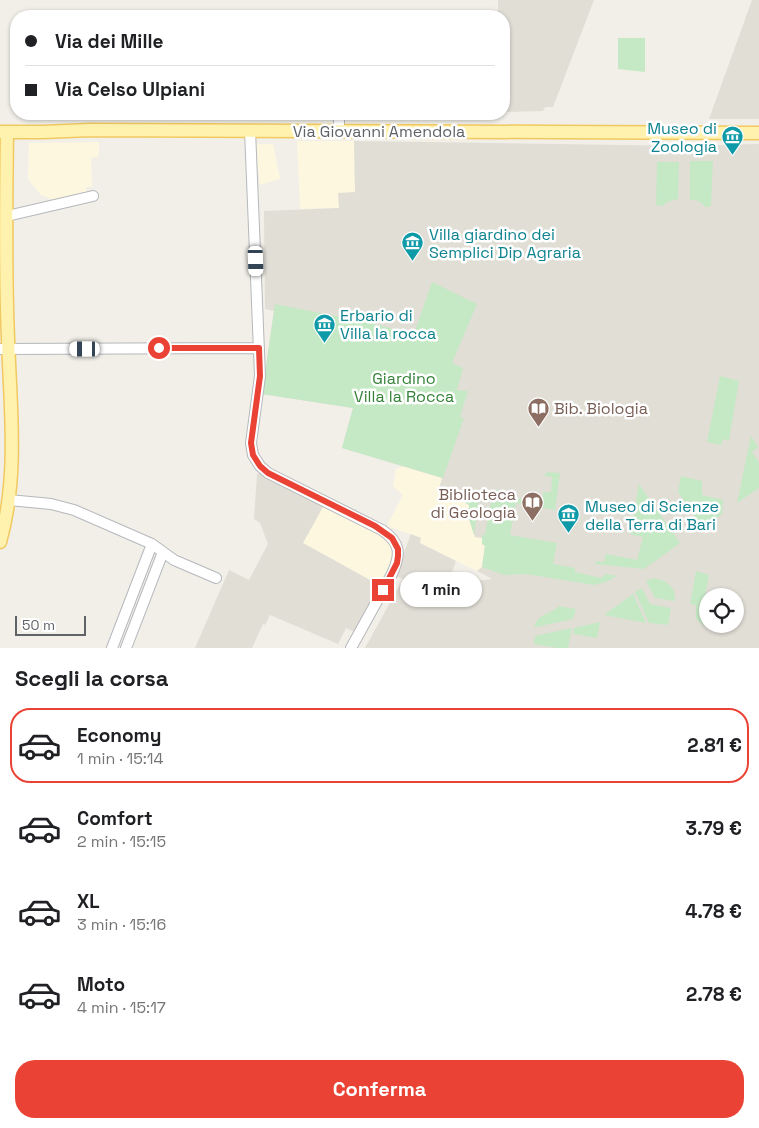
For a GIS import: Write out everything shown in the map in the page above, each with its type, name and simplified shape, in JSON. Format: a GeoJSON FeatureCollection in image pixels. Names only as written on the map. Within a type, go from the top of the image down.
{"type":"FeatureCollection","features":[{"type":"Feature","properties":{"kind":"main road","name":"Via Giovanni Amendola"},"geometry":{"type":"LineString","coordinates":[[4,132],[250,130],[759,133]]}},
{"type":"Feature","properties":{"kind":"main road"},"geometry":{"type":"LineString","coordinates":[[0,542],[9,500],[12,458],[4,349],[3,243],[7,216],[4,132]]}},
{"type":"Feature","properties":{"kind":"street"},"geometry":{"type":"LineString","coordinates":[[339,120],[339,132]]}},
{"type":"Feature","properties":{"kind":"street"},"geometry":{"type":"LineString","coordinates":[[250,130],[260,376],[251,443],[253,455],[260,466],[268,473],[382,530],[392,538],[398,549],[397,563],[392,574],[351,648]]}},
{"type":"Feature","properties":{"kind":"street"},"geometry":{"type":"LineString","coordinates":[[7,216],[93,196]]}},
{"type":"Feature","properties":{"kind":"street"},"geometry":{"type":"LineString","coordinates":[[4,349],[259,348]]}},
{"type":"Feature","properties":{"kind":"street"},"geometry":{"type":"LineString","coordinates":[[9,500],[66,507],[152,544],[174,560],[216,578]]}},
{"type":"Feature","properties":{"kind":"street"},"geometry":{"type":"LineString","coordinates":[[112,648],[152,544]]}},
{"type":"Feature","properties":{"kind":"street"},"geometry":{"type":"LineString","coordinates":[[126,648],[163,552]]}},
{"type":"Feature","properties":{"kind":"shaded area"},"geometry":{"type":"Polygon","coordinates":[[[498,0],[594,0],[553,107],[545,107],[543,111],[510,112],[510,10],[498,10],[498,0]]]}},
{"type":"Feature","properties":{"kind":"shaded area"},"geometry":{"type":"Polygon","coordinates":[[[752,0],[759,0],[759,119],[709,119],[752,0]]]}},
{"type":"Feature","properties":{"kind":"shaded area"},"geometry":{"type":"Polygon","coordinates":[[[297,141],[354,141],[355,193],[339,208],[300,209],[297,141]]]}},
{"type":"Feature","properties":{"kind":"shaded area"},"geometry":{"type":"Polygon","coordinates":[[[354,141],[685,146],[759,144],[759,648],[365,648],[403,579],[395,576],[411,534],[421,538],[420,543],[456,561],[446,588],[461,583],[492,579],[477,571],[482,567],[485,546],[482,544],[482,538],[475,537],[467,512],[469,505],[454,496],[453,498],[438,491],[442,478],[342,448],[353,408],[262,394],[274,311],[265,309],[264,211],[339,208],[338,193],[355,192],[354,141]]]}},
{"type":"Feature","properties":{"kind":"shaded area"},"geometry":{"type":"Polygon","coordinates":[[[99,142],[99,155],[91,158],[92,187],[86,187],[86,193],[53,200],[41,195],[28,179],[29,143],[99,142]]]}},
{"type":"Feature","properties":{"kind":"shaded area"},"geometry":{"type":"Polygon","coordinates":[[[255,144],[273,144],[280,179],[260,185],[255,144]]]}},
{"type":"Feature","properties":{"kind":"shaded area"},"geometry":{"type":"Polygon","coordinates":[[[404,466],[443,478],[447,494],[464,500],[469,505],[467,513],[469,520],[482,538],[485,546],[482,567],[477,571],[419,543],[421,538],[387,526],[403,495],[393,486],[396,469],[404,466]]]}},
{"type":"Feature","properties":{"kind":"shaded area"},"geometry":{"type":"Polygon","coordinates":[[[260,473],[324,505],[303,543],[379,585],[355,632],[346,628],[338,644],[270,615],[265,625],[263,624],[252,648],[195,648],[229,570],[249,580],[268,544],[260,523],[254,519],[257,474],[260,473]]]}},
{"type":"Feature","properties":{"kind":"shaded area"},"geometry":{"type":"Polygon","coordinates":[[[324,505],[382,534],[389,543],[393,555],[392,561],[379,585],[303,543],[324,505]]]}},
{"type":"Feature","properties":{"kind":"green space"},"geometry":{"type":"Polygon","coordinates":[[[618,38],[645,38],[645,72],[618,69],[618,38]]]}},
{"type":"Feature","properties":{"kind":"green space"},"geometry":{"type":"Polygon","coordinates":[[[690,161],[713,161],[711,205],[709,207],[705,207],[699,201],[690,200],[690,161]]]}},
{"type":"Feature","properties":{"kind":"green space"},"geometry":{"type":"Polygon","coordinates":[[[657,162],[679,162],[678,199],[667,202],[663,206],[656,205],[657,162]]]}},
{"type":"Feature","properties":{"kind":"green space","name":"Giardino Villa la Rocca"},"geometry":{"type":"Polygon","coordinates":[[[432,282],[477,304],[452,363],[463,368],[457,390],[468,391],[460,417],[464,418],[443,478],[342,448],[353,408],[262,394],[275,304],[414,334],[432,282]]]}},
{"type":"Feature","properties":{"kind":"green space"},"geometry":{"type":"Polygon","coordinates":[[[720,376],[739,381],[729,441],[723,439],[721,445],[707,442],[720,376]]]}},
{"type":"Feature","properties":{"kind":"green space"},"geometry":{"type":"Polygon","coordinates":[[[751,436],[758,447],[752,452],[759,463],[759,488],[737,503],[751,436]]]}},
{"type":"Feature","properties":{"kind":"green space"},"geometry":{"type":"Polygon","coordinates":[[[547,472],[560,473],[555,510],[516,503],[510,535],[557,543],[553,564],[575,568],[575,572],[601,578],[606,574],[617,576],[606,582],[594,585],[526,574],[504,575],[482,567],[485,546],[482,544],[482,535],[485,535],[491,500],[488,499],[489,492],[491,490],[504,490],[504,498],[543,500],[543,492],[551,492],[552,477],[544,476],[547,472]]]}},
{"type":"Feature","properties":{"kind":"green space"},"geometry":{"type":"Polygon","coordinates":[[[681,476],[702,481],[702,495],[723,500],[722,514],[708,525],[702,527],[678,492],[681,476]]]}},
{"type":"Feature","properties":{"kind":"green space"},"geometry":{"type":"Polygon","coordinates":[[[639,484],[680,543],[644,569],[595,564],[596,561],[604,562],[606,554],[637,560],[643,537],[630,534],[639,484]]]}},
{"type":"Feature","properties":{"kind":"green space"},"geometry":{"type":"Polygon","coordinates":[[[440,487],[459,496],[470,497],[470,490],[480,492],[474,535],[467,512],[469,505],[454,496],[453,498],[438,491],[440,487]]]}},
{"type":"Feature","properties":{"kind":"green space"},"geometry":{"type":"Polygon","coordinates":[[[696,571],[709,575],[707,588],[699,588],[699,622],[696,619],[696,605],[690,604],[696,571]]]}},
{"type":"Feature","properties":{"kind":"green space"},"geometry":{"type":"Polygon","coordinates":[[[654,578],[663,580],[670,585],[674,592],[675,601],[655,598],[646,581],[654,578]]]}},
{"type":"Feature","properties":{"kind":"green space"},"geometry":{"type":"Polygon","coordinates":[[[642,588],[650,604],[671,608],[668,625],[649,623],[635,592],[642,588]]]}},
{"type":"Feature","properties":{"kind":"green space"},"geometry":{"type":"Polygon","coordinates":[[[633,594],[646,623],[604,615],[633,594]]]}},
{"type":"Feature","properties":{"kind":"green space"},"geometry":{"type":"Polygon","coordinates":[[[559,606],[576,609],[573,619],[534,626],[539,618],[559,606]]]}},
{"type":"Feature","properties":{"kind":"green space"},"geometry":{"type":"Polygon","coordinates":[[[600,622],[597,638],[573,634],[574,628],[600,622]]]}},
{"type":"Feature","properties":{"kind":"green space"},"geometry":{"type":"Polygon","coordinates":[[[572,628],[568,648],[534,644],[535,636],[572,628]]]}},
{"type":"Feature","properties":{"kind":"place","name":"Museo di Zoologia"},"geometry":{"type":"Point","coordinates":[733,156]}},
{"type":"Feature","properties":{"kind":"place","name":"Villa giardino dei Semplici Dip Agraria"},"geometry":{"type":"Point","coordinates":[413,262]}},
{"type":"Feature","properties":{"kind":"place","name":"Erbario di Villa la rocca"},"geometry":{"type":"Point","coordinates":[324,343]}},
{"type":"Feature","properties":{"kind":"place","name":"Bib. Biologia"},"geometry":{"type":"Point","coordinates":[538,427]}},
{"type":"Feature","properties":{"kind":"place","name":"Biblioteca di Geologia"},"geometry":{"type":"Point","coordinates":[532,522]}},
{"type":"Feature","properties":{"kind":"place","name":"Museo di Scienze della Terra di Bari"},"geometry":{"type":"Point","coordinates":[569,534]}},
{"type":"Feature","properties":{"kind":"route"},"geometry":{"type":"LineString","coordinates":[[159,348],[259,348],[260,376],[251,443],[253,455],[260,466],[268,473],[375,526],[392,538],[398,549],[397,563],[383,590]]}}]}
